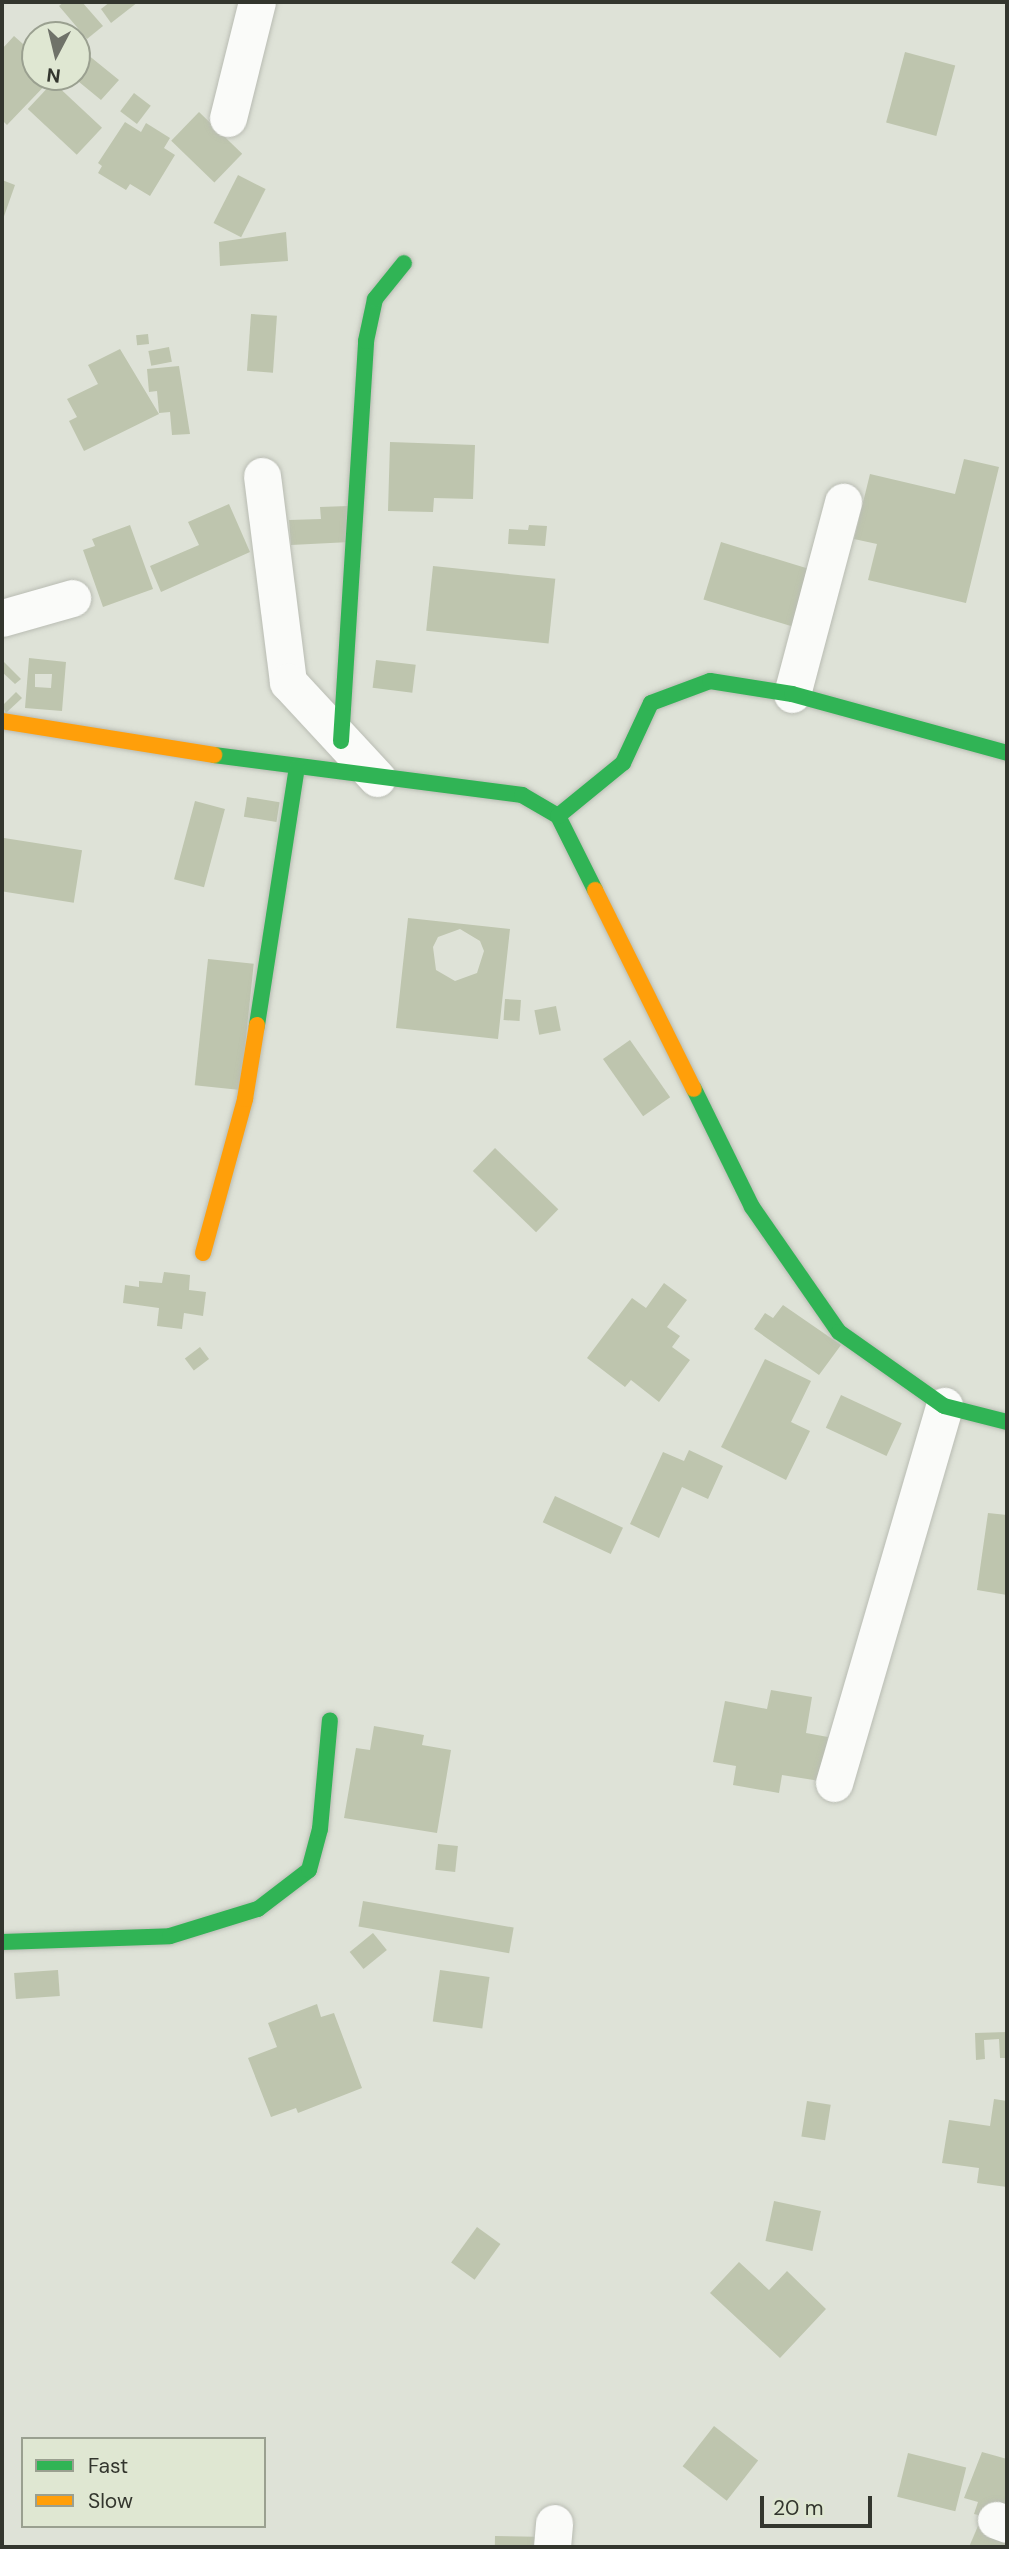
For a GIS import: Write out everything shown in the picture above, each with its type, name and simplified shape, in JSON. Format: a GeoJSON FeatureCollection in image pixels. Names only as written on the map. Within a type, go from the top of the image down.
{"type":"FeatureCollection","features":[{"type":"Feature","properties":{"kind":"street"},"geometry":{"type":"LineString","coordinates":[[228,118],[257,2]]}},
{"type":"Feature","properties":{"kind":"street"},"geometry":{"type":"LineString","coordinates":[[341,741],[366,341],[374,299],[404,263]]}},
{"type":"Feature","properties":{"kind":"street"},"geometry":{"type":"LineString","coordinates":[[262,476],[288,682],[377,778]]}},
{"type":"Feature","properties":{"kind":"street"},"geometry":{"type":"LineString","coordinates":[[792,694],[843,502]]}},
{"type":"Feature","properties":{"kind":"street"},"geometry":{"type":"LineString","coordinates":[[2,617],[72,598]]}},
{"type":"Feature","properties":{"kind":"street"},"geometry":{"type":"LineString","coordinates":[[558,816],[624,763],[651,702],[710,681],[792,694],[1007,753]]}},
{"type":"Feature","properties":{"kind":"street"},"geometry":{"type":"LineString","coordinates":[[2,721],[297,768],[522,795],[558,816],[752,1207],[839,1332],[944,1405],[1007,1422]]}},
{"type":"Feature","properties":{"kind":"street"},"geometry":{"type":"LineString","coordinates":[[203,1254],[244,1099],[297,768]]}},
{"type":"Feature","properties":{"kind":"street"},"geometry":{"type":"LineString","coordinates":[[834,1783],[944,1405]]}},
{"type":"Feature","properties":{"kind":"street"},"geometry":{"type":"LineString","coordinates":[[2,1942],[170,1936],[258,1909],[309,1870],[320,1829],[330,1720]]}},
{"type":"Feature","properties":{"kind":"building"},"geometry":{"type":"Polygon","coordinates":[[[64,2],[82,2],[103,26],[91,36],[91,21],[72,21],[59,6],[64,2]]]}},
{"type":"Feature","properties":{"kind":"building"},"geometry":{"type":"Polygon","coordinates":[[[110,2],[138,2],[111,23],[101,9],[110,2]]]}},
{"type":"Feature","properties":{"kind":"building"},"geometry":{"type":"Polygon","coordinates":[[[14,36],[21,42],[21,91],[40,91],[7,125],[2,120],[2,49],[14,36]]]}},
{"type":"Feature","properties":{"kind":"building"},"geometry":{"type":"Polygon","coordinates":[[[905,52],[955,65],[936,136],[886,123],[905,52]]]}},
{"type":"Feature","properties":{"kind":"building"},"geometry":{"type":"Polygon","coordinates":[[[91,57],[119,80],[101,100],[90,91],[91,57]]]}},
{"type":"Feature","properties":{"kind":"building"},"geometry":{"type":"Polygon","coordinates":[[[45,91],[63,91],[102,128],[77,155],[28,109],[45,91]]]}},
{"type":"Feature","properties":{"kind":"building"},"geometry":{"type":"Polygon","coordinates":[[[134,93],[151,106],[137,124],[120,111],[134,93]]]}},
{"type":"Feature","properties":{"kind":"building"},"geometry":{"type":"Polygon","coordinates":[[[199,112],[242,154],[214,182],[171,141],[199,112]]]}},
{"type":"Feature","properties":{"kind":"building"},"geometry":{"type":"Polygon","coordinates":[[[125,122],[141,132],[146,123],[170,138],[164,148],[175,155],[150,196],[130,184],[126,190],[98,173],[102,166],[98,163],[125,122]]]}},
{"type":"Feature","properties":{"kind":"building"},"geometry":{"type":"Polygon","coordinates":[[[238,175],[266,189],[241,237],[213,223],[238,175]]]}},
{"type":"Feature","properties":{"kind":"building"},"geometry":{"type":"Polygon","coordinates":[[[2,180],[15,185],[2,222],[2,180]]]}},
{"type":"Feature","properties":{"kind":"building"},"geometry":{"type":"Polygon","coordinates":[[[286,232],[288,261],[220,266],[219,242],[286,232]]]}},
{"type":"Feature","properties":{"kind":"building"},"geometry":{"type":"Polygon","coordinates":[[[251,314],[277,316],[273,373],[247,371],[251,314]]]}},
{"type":"Feature","properties":{"kind":"building"},"geometry":{"type":"Polygon","coordinates":[[[148,334],[149,344],[137,345],[136,335],[148,334]]]}},
{"type":"Feature","properties":{"kind":"building"},"geometry":{"type":"Polygon","coordinates":[[[169,347],[172,362],[151,366],[148,351],[169,347]]]}},
{"type":"Feature","properties":{"kind":"building"},"geometry":{"type":"Polygon","coordinates":[[[120,349],[159,414],[84,451],[69,421],[77,417],[67,399],[98,384],[88,365],[120,349]]]}},
{"type":"Feature","properties":{"kind":"building"},"geometry":{"type":"Polygon","coordinates":[[[179,366],[190,434],[172,435],[170,412],[159,413],[157,391],[149,392],[147,369],[179,366]]]}},
{"type":"Feature","properties":{"kind":"building"},"geometry":{"type":"Polygon","coordinates":[[[390,442],[475,445],[473,499],[434,498],[433,512],[388,511],[390,442]]]}},
{"type":"Feature","properties":{"kind":"building"},"geometry":{"type":"Polygon","coordinates":[[[964,459],[999,467],[966,603],[868,580],[877,544],[854,539],[870,474],[955,494],[964,459]]]}},
{"type":"Feature","properties":{"kind":"building"},"geometry":{"type":"Polygon","coordinates":[[[229,504],[250,552],[161,592],[150,566],[199,545],[188,522],[229,504]]]}},
{"type":"Feature","properties":{"kind":"building"},"geometry":{"type":"Polygon","coordinates":[[[348,506],[350,542],[291,545],[289,520],[321,519],[320,507],[348,506]]]}},
{"type":"Feature","properties":{"kind":"building"},"geometry":{"type":"Polygon","coordinates":[[[130,525],[153,589],[103,607],[83,550],[95,546],[92,539],[130,525]]]}},
{"type":"Feature","properties":{"kind":"building"},"geometry":{"type":"Polygon","coordinates":[[[529,525],[547,526],[545,546],[508,544],[509,529],[528,530],[529,525]]]}},
{"type":"Feature","properties":{"kind":"building"},"geometry":{"type":"Polygon","coordinates":[[[721,542],[811,569],[793,627],[703,599],[721,542]]]}},
{"type":"Feature","properties":{"kind":"building"},"geometry":{"type":"Polygon","coordinates":[[[433,566],[555,579],[549,644],[426,631],[433,566]]]}},
{"type":"Feature","properties":{"kind":"building"},"geometry":{"type":"Polygon","coordinates":[[[29,658],[66,662],[62,711],[25,708],[29,658]],[[35,674],[35,687],[51,688],[52,674],[35,674]]]}},
{"type":"Feature","properties":{"kind":"building"},"geometry":{"type":"Polygon","coordinates":[[[2,660],[21,679],[15,684],[2,672],[2,660]]]}},
{"type":"Feature","properties":{"kind":"building"},"geometry":{"type":"Polygon","coordinates":[[[376,660],[416,665],[412,693],[373,688],[376,660]]]}},
{"type":"Feature","properties":{"kind":"building"},"geometry":{"type":"Polygon","coordinates":[[[16,692],[22,698],[6,713],[2,706],[16,692]]]}},
{"type":"Feature","properties":{"kind":"building"},"geometry":{"type":"Polygon","coordinates":[[[247,797],[280,802],[276,822],[244,817],[247,797]]]}},
{"type":"Feature","properties":{"kind":"building"},"geometry":{"type":"Polygon","coordinates":[[[195,801],[225,809],[204,887],[174,879],[195,801]]]}},
{"type":"Feature","properties":{"kind":"building"},"geometry":{"type":"Polygon","coordinates":[[[4,838],[82,850],[74,903],[2,891],[4,838]]]}},
{"type":"Feature","properties":{"kind":"building"},"geometry":{"type":"Polygon","coordinates":[[[408,918],[510,929],[498,1039],[396,1028],[408,918]],[[460,929],[438,937],[433,947],[436,970],[455,981],[477,973],[484,951],[480,941],[460,929]]]}},
{"type":"Feature","properties":{"kind":"building"},"geometry":{"type":"Polygon","coordinates":[[[208,959],[254,964],[240,1090],[195,1085],[208,959]]]}},
{"type":"Feature","properties":{"kind":"building"},"geometry":{"type":"Polygon","coordinates":[[[505,999],[521,1000],[519,1021],[504,1020],[505,999]]]}},
{"type":"Feature","properties":{"kind":"building"},"geometry":{"type":"Polygon","coordinates":[[[556,1006],[561,1031],[539,1035],[534,1010],[556,1006]]]}},
{"type":"Feature","properties":{"kind":"building"},"geometry":{"type":"Polygon","coordinates":[[[630,1040],[670,1097],[643,1116],[603,1059],[630,1040]]]}},
{"type":"Feature","properties":{"kind":"building"},"geometry":{"type":"Polygon","coordinates":[[[495,1148],[558,1209],[536,1232],[473,1171],[495,1148]]]}},
{"type":"Feature","properties":{"kind":"building"},"geometry":{"type":"Polygon","coordinates":[[[164,1272],[190,1275],[189,1290],[206,1292],[203,1316],[184,1313],[182,1329],[157,1326],[159,1308],[123,1303],[125,1285],[139,1287],[139,1281],[162,1283],[164,1272]]]}},
{"type":"Feature","properties":{"kind":"building"},"geometry":{"type":"Polygon","coordinates":[[[664,1283],[687,1300],[667,1327],[680,1336],[672,1347],[690,1360],[659,1402],[631,1380],[625,1387],[587,1358],[632,1298],[646,1308],[664,1283]]]}},
{"type":"Feature","properties":{"kind":"building"},"geometry":{"type":"Polygon","coordinates":[[[783,1305],[841,1345],[819,1375],[754,1329],[765,1313],[773,1318],[783,1305]]]}},
{"type":"Feature","properties":{"kind":"building"},"geometry":{"type":"Polygon","coordinates":[[[200,1347],[209,1359],[194,1370],[185,1358],[200,1347]]]}},
{"type":"Feature","properties":{"kind":"building"},"geometry":{"type":"Polygon","coordinates":[[[765,1359],[811,1381],[791,1422],[810,1431],[786,1480],[721,1447],[765,1359]]]}},
{"type":"Feature","properties":{"kind":"building"},"geometry":{"type":"Polygon","coordinates":[[[841,1395],[902,1423],[887,1456],[826,1428],[841,1395]]]}},
{"type":"Feature","properties":{"kind":"building"},"geometry":{"type":"Polygon","coordinates":[[[689,1450],[723,1466],[708,1499],[682,1487],[659,1538],[630,1524],[663,1452],[684,1461],[689,1450]]]}},
{"type":"Feature","properties":{"kind":"building"},"geometry":{"type":"Polygon","coordinates":[[[555,1496],[623,1528],[611,1554],[543,1522],[555,1496]]]}},
{"type":"Feature","properties":{"kind":"building"},"geometry":{"type":"Polygon","coordinates":[[[988,1513],[1007,1515],[1007,1595],[977,1590],[988,1513]]]}},
{"type":"Feature","properties":{"kind":"building"},"geometry":{"type":"Polygon","coordinates":[[[771,1690],[812,1697],[806,1733],[828,1737],[820,1781],[782,1775],[779,1793],[733,1785],[736,1766],[713,1762],[725,1701],[767,1709],[771,1690]]]}},
{"type":"Feature","properties":{"kind":"building"},"geometry":{"type":"Polygon","coordinates":[[[374,1726],[424,1735],[422,1745],[451,1750],[437,1833],[344,1818],[356,1748],[370,1750],[374,1726]]]}},
{"type":"Feature","properties":{"kind":"building"},"geometry":{"type":"Polygon","coordinates":[[[438,1844],[458,1846],[455,1872],[435,1870],[438,1844]]]}},
{"type":"Feature","properties":{"kind":"building"},"geometry":{"type":"Polygon","coordinates":[[[363,1901],[514,1928],[509,1953],[358,1927],[363,1901]]]}},
{"type":"Feature","properties":{"kind":"building"},"geometry":{"type":"Polygon","coordinates":[[[373,1933],[387,1950],[364,1969],[350,1952],[373,1933]]]}},
{"type":"Feature","properties":{"kind":"building"},"geometry":{"type":"Polygon","coordinates":[[[58,1970],[60,1996],[16,1999],[14,1973],[58,1970]]]}},
{"type":"Feature","properties":{"kind":"building"},"geometry":{"type":"Polygon","coordinates":[[[440,1970],[490,1977],[482,2028],[433,2021],[440,1970]]]}},
{"type":"Feature","properties":{"kind":"building"},"geometry":{"type":"Polygon","coordinates":[[[317,2004],[321,2017],[334,2013],[362,2088],[298,2113],[296,2108],[271,2117],[248,2058],[277,2047],[268,2023],[317,2004]]]}},
{"type":"Feature","properties":{"kind":"building"},"geometry":{"type":"Polygon","coordinates":[[[1007,2032],[1007,2058],[1000,2058],[999,2039],[984,2040],[985,2059],[976,2060],[975,2033],[1007,2032]]]}},
{"type":"Feature","properties":{"kind":"building"},"geometry":{"type":"Polygon","coordinates":[[[994,2099],[1007,2101],[1007,2187],[977,2183],[979,2168],[942,2163],[949,2120],[990,2126],[994,2099]]]}},
{"type":"Feature","properties":{"kind":"building"},"geometry":{"type":"Polygon","coordinates":[[[807,2101],[831,2105],[825,2140],[801,2137],[807,2101]]]}},
{"type":"Feature","properties":{"kind":"building"},"geometry":{"type":"Polygon","coordinates":[[[774,2201],[821,2211],[812,2251],[765,2241],[774,2201]]]}},
{"type":"Feature","properties":{"kind":"building"},"geometry":{"type":"Polygon","coordinates":[[[477,2227],[500,2244],[475,2280],[451,2263],[477,2227]]]}},
{"type":"Feature","properties":{"kind":"building"},"geometry":{"type":"Polygon","coordinates":[[[739,2262],[769,2290],[787,2271],[826,2309],[780,2358],[710,2293],[739,2262]]]}},
{"type":"Feature","properties":{"kind":"building"},"geometry":{"type":"Polygon","coordinates":[[[714,2426],[758,2460],[727,2501],[683,2466],[714,2426]]]}},
{"type":"Feature","properties":{"kind":"building"},"geometry":{"type":"Polygon","coordinates":[[[982,2452],[1007,2459],[1007,2522],[974,2514],[978,2502],[964,2498],[982,2452]]]}},
{"type":"Feature","properties":{"kind":"building"},"geometry":{"type":"Polygon","coordinates":[[[908,2453],[966,2468],[955,2511],[897,2497],[908,2453]]]}},
{"type":"Feature","properties":{"kind":"building"},"geometry":{"type":"Polygon","coordinates":[[[978,2526],[1007,2538],[1007,2547],[969,2547],[978,2526]]]}},
{"type":"Feature","properties":{"kind":"building"},"geometry":{"type":"Polygon","coordinates":[[[495,2536],[536,2537],[536,2547],[495,2547],[495,2536]]]}},
{"type":"Feature","properties":{"kind":"traffic: fast"},"geometry":{"type":"LineString","coordinates":[[341,741],[366,341],[375,299],[404,263]]}},
{"type":"Feature","properties":{"kind":"traffic: fast"},"geometry":{"type":"LineString","coordinates":[[558,816],[623,763],[651,703],[710,681],[792,694],[1007,753]]}},
{"type":"Feature","properties":{"kind":"traffic: fast"},"geometry":{"type":"LineString","coordinates":[[214,755],[522,795],[558,816],[595,890]]}},
{"type":"Feature","properties":{"kind":"traffic: fast"},"geometry":{"type":"LineString","coordinates":[[257,1025],[297,768]]}},
{"type":"Feature","properties":{"kind":"traffic: fast"},"geometry":{"type":"LineString","coordinates":[[694,1089],[752,1207],[839,1332],[944,1406],[1007,1422]]}},
{"type":"Feature","properties":{"kind":"traffic: fast"},"geometry":{"type":"LineString","coordinates":[[2,1942],[170,1936],[258,1909],[309,1870],[320,1829],[330,1720]]}},
{"type":"Feature","properties":{"kind":"traffic: slow"},"geometry":{"type":"LineString","coordinates":[[2,721],[214,755]]}},
{"type":"Feature","properties":{"kind":"traffic: slow"},"geometry":{"type":"LineString","coordinates":[[595,890],[694,1089]]}},
{"type":"Feature","properties":{"kind":"traffic: slow"},"geometry":{"type":"LineString","coordinates":[[203,1253],[245,1099],[257,1025]]}}]}
